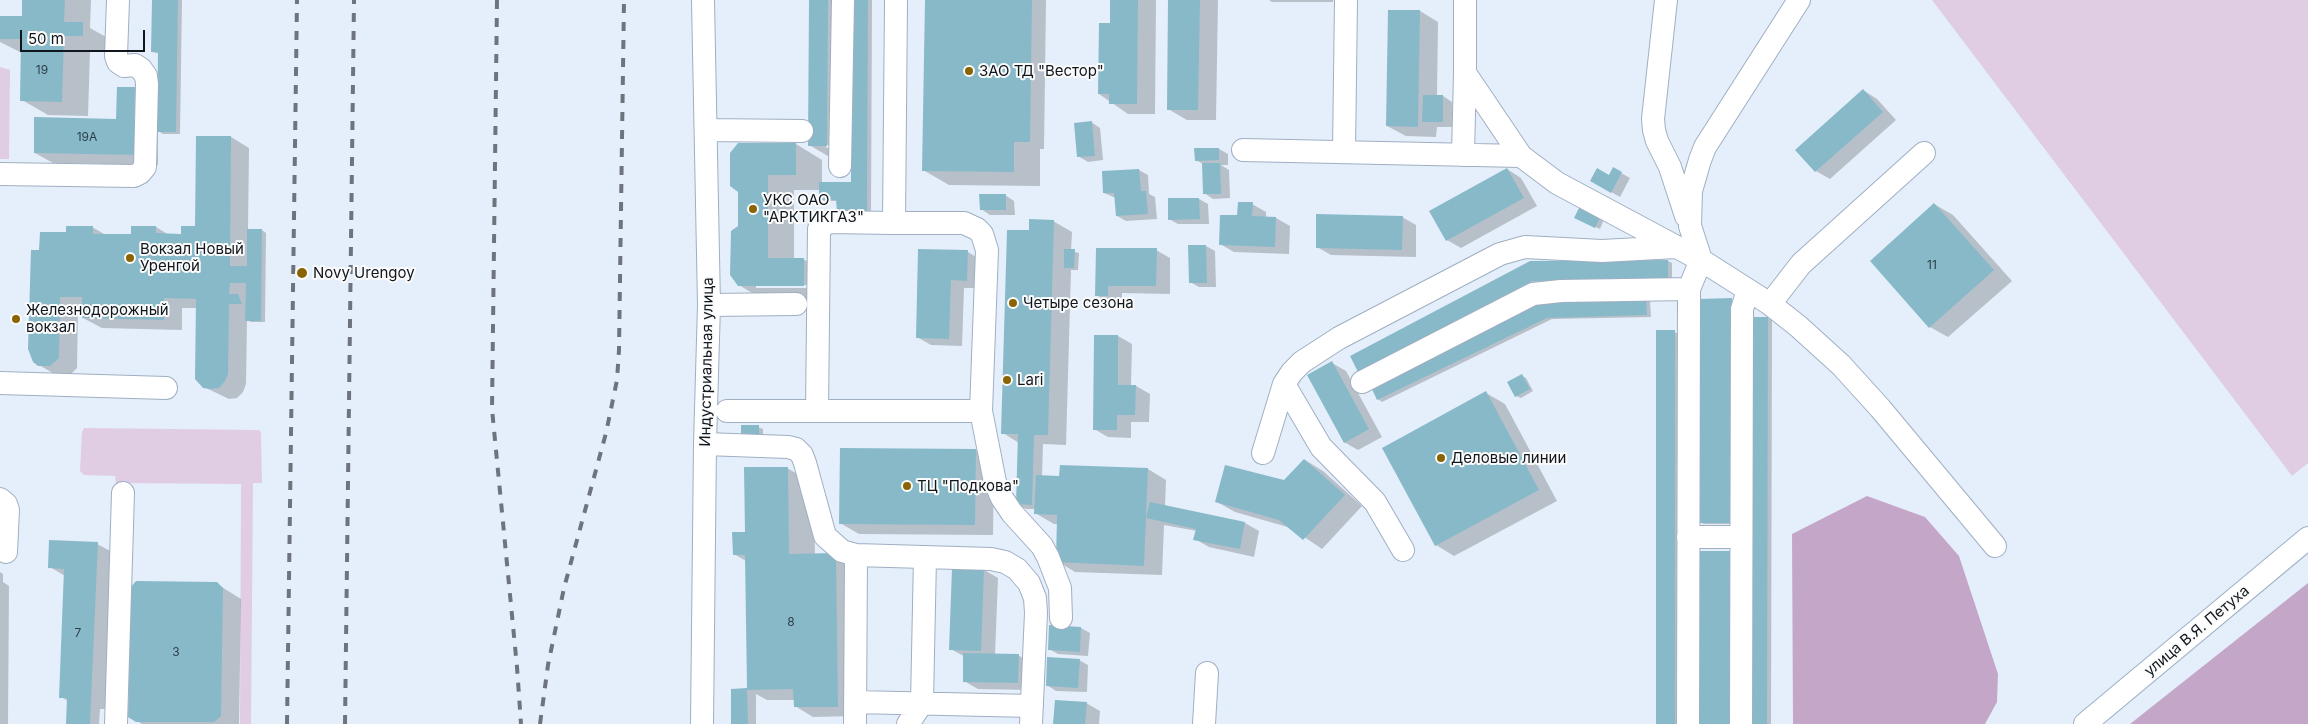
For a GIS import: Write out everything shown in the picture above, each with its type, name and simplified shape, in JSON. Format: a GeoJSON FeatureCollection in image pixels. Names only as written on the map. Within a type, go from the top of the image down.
{"type":"FeatureCollection","features":[{"type":"Feature","properties":{"kind":"street"},"geometry":{"type":"LineString","coordinates":[[0,174],[134,176],[145,167],[146,76],[135,65],[124,66],[118,62],[116,56],[118,0]]}},
{"type":"Feature","properties":{"kind":"street","name":"Индустриальная улица"},"geometry":{"type":"LineString","coordinates":[[702,724],[705,444],[709,304],[703,0]]}},
{"type":"Feature","properties":{"kind":"street"},"geometry":{"type":"LineString","coordinates":[[840,166],[843,0]]}},
{"type":"Feature","properties":{"kind":"street"},"geometry":{"type":"LineString","coordinates":[[894,223],[896,0]]}},
{"type":"Feature","properties":{"kind":"street"},"geometry":{"type":"LineString","coordinates":[[1344,152],[1346,0]]}},
{"type":"Feature","properties":{"kind":"street"},"geometry":{"type":"LineString","coordinates":[[1463,155],[1465,0]]}},
{"type":"Feature","properties":{"kind":"street"},"geometry":{"type":"LineString","coordinates":[[1666,0],[1653,119],[1654,130],[1657,141],[1670,167],[1701,260],[1689,289],[1688,724]]}},
{"type":"Feature","properties":{"kind":"street"},"geometry":{"type":"LineString","coordinates":[[1690,226],[1692,190],[1705,147],[1799,0]]}},
{"type":"Feature","properties":{"kind":"street"},"geometry":{"type":"LineString","coordinates":[[1465,73],[1520,156],[1556,183],[1701,260],[1770,304],[1841,365],[1880,408],[1995,546]]}},
{"type":"Feature","properties":{"kind":"street"},"geometry":{"type":"LineString","coordinates":[[706,130],[802,131]]}},
{"type":"Feature","properties":{"kind":"street"},"geometry":{"type":"LineString","coordinates":[[1243,150],[1520,156]]}},
{"type":"Feature","properties":{"kind":"street"},"geometry":{"type":"LineString","coordinates":[[1770,304],[1801,264],[1924,153]]}},
{"type":"Feature","properties":{"kind":"street"},"geometry":{"type":"LineString","coordinates":[[816,411],[819,229],[828,222],[964,223],[978,229],[982,234],[987,250],[981,412],[995,482],[1002,498],[1012,513],[1042,546],[1048,557],[1060,588],[1061,618]]}},
{"type":"Feature","properties":{"kind":"street"},"geometry":{"type":"LineString","coordinates":[[1263,453],[1284,384],[1302,362],[1339,338],[1500,254],[1525,247],[1602,251],[1677,247]]}},
{"type":"Feature","properties":{"kind":"street"},"geometry":{"type":"LineString","coordinates":[[1362,382],[1533,294],[1561,291],[1689,289]]}},
{"type":"Feature","properties":{"kind":"street"},"geometry":{"type":"LineString","coordinates":[[1741,724],[1742,309],[1748,290]]}},
{"type":"Feature","properties":{"kind":"street"},"geometry":{"type":"LineString","coordinates":[[709,304],[796,304]]}},
{"type":"Feature","properties":{"kind":"street"},"geometry":{"type":"LineString","coordinates":[[0,383],[166,388]]}},
{"type":"Feature","properties":{"kind":"street"},"geometry":{"type":"LineString","coordinates":[[1284,384],[1320,447],[1375,502],[1403,550]]}},
{"type":"Feature","properties":{"kind":"street"},"geometry":{"type":"LineString","coordinates":[[727,411],[981,412]]}},
{"type":"Feature","properties":{"kind":"street"},"geometry":{"type":"LineString","coordinates":[[705,444],[788,446],[796,449],[805,463],[825,536],[842,551],[856,555],[991,559],[1005,562],[1017,568],[1029,583],[1036,613],[1032,715],[922,704],[855,702]]}},
{"type":"Feature","properties":{"kind":"street"},"geometry":{"type":"LineString","coordinates":[[116,724],[123,493]]}},
{"type":"Feature","properties":{"kind":"street"},"geometry":{"type":"LineString","coordinates":[[0,499],[6,504],[8,510],[6,552]]}},
{"type":"Feature","properties":{"kind":"street"},"geometry":{"type":"LineString","coordinates":[[1688,537],[1741,538]]}},
{"type":"Feature","properties":{"kind":"street","name":"улица В.Я. Петуха"},"geometry":{"type":"LineString","coordinates":[[2085,724],[2308,538]]}},
{"type":"Feature","properties":{"kind":"street"},"geometry":{"type":"LineString","coordinates":[[855,724],[856,555]]}},
{"type":"Feature","properties":{"kind":"street"},"geometry":{"type":"LineString","coordinates":[[908,724],[922,704],[925,557]]}},
{"type":"Feature","properties":{"kind":"street"},"geometry":{"type":"LineString","coordinates":[[1204,724],[1207,673]]}},
{"type":"Feature","properties":{"kind":"shaded area"},"geometry":{"type":"Polygon","coordinates":[[[1932,0],[2308,0],[2308,463],[2292,476],[1932,0]]]}},
{"type":"Feature","properties":{"kind":"shaded area"},"geometry":{"type":"Polygon","coordinates":[[[0,67],[10,70],[9,159],[0,159],[0,67]]]}},
{"type":"Feature","properties":{"kind":"shaded area"},"geometry":{"type":"Polygon","coordinates":[[[84,428],[259,430],[261,432],[262,483],[253,483],[251,724],[240,724],[241,484],[116,483],[115,476],[84,475],[80,471],[82,432],[84,428]]]}},
{"type":"Feature","properties":{"kind":"shaded area"},"geometry":{"type":"Polygon","coordinates":[[[1867,496],[1925,517],[1959,556],[1998,674],[1997,702],[1985,724],[1793,724],[1792,534],[1867,496]]]}},
{"type":"Feature","properties":{"kind":"shaded area"},"geometry":{"type":"Polygon","coordinates":[[[2308,583],[2308,724],[2130,724],[2308,583]]]}},
{"type":"Feature","properties":{"kind":"building"},"geometry":{"type":"Polygon","coordinates":[[[22,0],[65,0],[64,22],[83,22],[83,36],[64,36],[62,102],[20,101],[21,39],[0,39],[0,16],[22,16],[22,0]]]}},
{"type":"Feature","properties":{"kind":"building"},"geometry":{"type":"Polygon","coordinates":[[[152,0],[178,0],[176,132],[157,132],[158,52],[151,52],[152,0]]]}},
{"type":"Feature","properties":{"kind":"building"},"geometry":{"type":"Polygon","coordinates":[[[809,0],[828,0],[827,146],[808,146],[809,0]]]}},
{"type":"Feature","properties":{"kind":"building"},"geometry":{"type":"Polygon","coordinates":[[[852,0],[868,0],[867,212],[837,212],[836,200],[819,200],[819,182],[851,182],[852,0]]]}},
{"type":"Feature","properties":{"kind":"building","name":"ЗАО ТД \"Вестор\""},"geometry":{"type":"Polygon","coordinates":[[[925,0],[1032,0],[1030,142],[1014,142],[1014,172],[922,171],[925,0]]]}},
{"type":"Feature","properties":{"kind":"building"},"geometry":{"type":"Polygon","coordinates":[[[1110,0],[1138,0],[1137,104],[1109,104],[1109,94],[1098,94],[1099,23],[1110,23],[1110,0]]]}},
{"type":"Feature","properties":{"kind":"building"},"geometry":{"type":"Polygon","coordinates":[[[1168,0],[1200,0],[1198,110],[1167,110],[1168,0]]]}},
{"type":"Feature","properties":{"kind":"building"},"geometry":{"type":"Polygon","coordinates":[[[1388,10],[1420,10],[1418,127],[1386,126],[1388,10]]]}},
{"type":"Feature","properties":{"kind":"building"},"geometry":{"type":"Polygon","coordinates":[[[117,87],[135,87],[134,121],[140,121],[140,155],[34,153],[34,117],[116,119],[117,87]]]}},
{"type":"Feature","properties":{"kind":"building"},"geometry":{"type":"Polygon","coordinates":[[[1863,89],[1883,112],[1815,172],[1795,150],[1863,89]]]}},
{"type":"Feature","properties":{"kind":"building"},"geometry":{"type":"Polygon","coordinates":[[[1423,95],[1443,95],[1443,122],[1422,122],[1423,95]]]}},
{"type":"Feature","properties":{"kind":"building"},"geometry":{"type":"Polygon","coordinates":[[[1092,121],[1095,156],[1077,157],[1074,123],[1092,121]]]}},
{"type":"Feature","properties":{"kind":"building","name":"Вокзал Новый Уренгой"},"geometry":{"type":"Polygon","coordinates":[[[196,136],[231,136],[230,266],[247,266],[247,229],[262,229],[261,321],[245,321],[246,283],[230,283],[229,294],[238,294],[242,304],[229,304],[228,374],[225,381],[219,388],[210,389],[203,388],[195,379],[196,299],[164,298],[164,320],[82,318],[82,297],[60,297],[59,358],[50,366],[38,366],[33,362],[28,349],[31,250],[39,250],[40,232],[66,232],[66,226],[93,226],[93,234],[131,234],[131,226],[156,226],[156,233],[181,234],[181,226],[195,226],[196,136]]]}},
{"type":"Feature","properties":{"kind":"building","name":"УКС ОАО \"АРКТИКГАЗ\""},"geometry":{"type":"Polygon","coordinates":[[[738,143],[796,143],[796,175],[768,175],[768,258],[804,258],[804,286],[738,286],[730,275],[731,231],[738,226],[738,192],[730,186],[730,153],[738,143]]]}},
{"type":"Feature","properties":{"kind":"building"},"geometry":{"type":"Polygon","coordinates":[[[1194,148],[1219,148],[1219,160],[1195,161],[1194,148]]]}},
{"type":"Feature","properties":{"kind":"building"},"geometry":{"type":"Polygon","coordinates":[[[1202,163],[1220,163],[1221,194],[1203,194],[1202,163]]]}},
{"type":"Feature","properties":{"kind":"building"},"geometry":{"type":"Polygon","coordinates":[[[1613,167],[1622,172],[1611,193],[1590,181],[1597,168],[1609,175],[1613,167]]]}},
{"type":"Feature","properties":{"kind":"building"},"geometry":{"type":"Polygon","coordinates":[[[1507,168],[1524,198],[1446,241],[1429,211],[1507,168]]]}},
{"type":"Feature","properties":{"kind":"building"},"geometry":{"type":"Polygon","coordinates":[[[1139,169],[1141,191],[1146,191],[1148,214],[1116,216],[1114,193],[1103,193],[1102,171],[1139,169]]]}},
{"type":"Feature","properties":{"kind":"building"},"geometry":{"type":"Polygon","coordinates":[[[979,194],[1006,194],[1006,210],[980,210],[979,194]]]}},
{"type":"Feature","properties":{"kind":"building"},"geometry":{"type":"Polygon","coordinates":[[[1168,198],[1199,198],[1200,219],[1168,220],[1168,198]]]}},
{"type":"Feature","properties":{"kind":"building"},"geometry":{"type":"Polygon","coordinates":[[[1238,202],[1253,202],[1252,216],[1276,217],[1275,247],[1219,245],[1220,215],[1237,215],[1238,202]]]}},
{"type":"Feature","properties":{"kind":"building"},"geometry":{"type":"Polygon","coordinates":[[[1934,203],[1994,270],[1929,328],[1870,261],[1934,203]]]}},
{"type":"Feature","properties":{"kind":"building"},"geometry":{"type":"Polygon","coordinates":[[[1580,206],[1601,216],[1595,228],[1574,218],[1580,206]]]}},
{"type":"Feature","properties":{"kind":"building"},"geometry":{"type":"Polygon","coordinates":[[[1316,214],[1403,216],[1402,250],[1316,248],[1316,214]]]}},
{"type":"Feature","properties":{"kind":"building"},"geometry":{"type":"Polygon","coordinates":[[[1029,219],[1054,220],[1048,435],[1034,435],[1032,505],[1016,504],[1018,434],[1001,434],[1007,230],[1029,230],[1029,219]]]}},
{"type":"Feature","properties":{"kind":"building"},"geometry":{"type":"Polygon","coordinates":[[[1188,245],[1206,245],[1207,283],[1189,283],[1188,245]]]}},
{"type":"Feature","properties":{"kind":"building"},"geometry":{"type":"Polygon","coordinates":[[[1096,248],[1157,248],[1156,286],[1108,286],[1108,296],[1095,296],[1096,248]]]}},
{"type":"Feature","properties":{"kind":"building"},"geometry":{"type":"Polygon","coordinates":[[[918,249],[968,250],[967,281],[951,280],[949,339],[916,338],[918,249]]]}},
{"type":"Feature","properties":{"kind":"building"},"geometry":{"type":"Polygon","coordinates":[[[1064,249],[1075,249],[1074,268],[1064,268],[1064,249]]]}},
{"type":"Feature","properties":{"kind":"building"},"geometry":{"type":"Polygon","coordinates":[[[1668,260],[1668,279],[1532,281],[1358,372],[1350,356],[1530,261],[1668,260]]]}},
{"type":"Feature","properties":{"kind":"building"},"geometry":{"type":"Polygon","coordinates":[[[1646,296],[1647,315],[1547,318],[1377,400],[1370,385],[1546,299],[1646,296]]]}},
{"type":"Feature","properties":{"kind":"building"},"geometry":{"type":"Polygon","coordinates":[[[1732,298],[1732,523],[1698,523],[1698,299],[1732,298]]]}},
{"type":"Feature","properties":{"kind":"building"},"geometry":{"type":"Polygon","coordinates":[[[1752,317],[1768,317],[1767,724],[1751,724],[1752,317]]]}},
{"type":"Feature","properties":{"kind":"building"},"geometry":{"type":"Polygon","coordinates":[[[1656,330],[1675,330],[1675,724],[1656,724],[1656,330]]]}},
{"type":"Feature","properties":{"kind":"building"},"geometry":{"type":"Polygon","coordinates":[[[1094,335],[1118,335],[1118,385],[1136,385],[1135,415],[1117,415],[1117,430],[1093,430],[1094,335]]]}},
{"type":"Feature","properties":{"kind":"building"},"geometry":{"type":"Polygon","coordinates":[[[1332,361],[1369,429],[1344,443],[1307,375],[1332,361]]]}},
{"type":"Feature","properties":{"kind":"building"},"geometry":{"type":"Polygon","coordinates":[[[1522,374],[1530,389],[1515,397],[1507,382],[1522,374]]]}},
{"type":"Feature","properties":{"kind":"building"},"geometry":{"type":"Polygon","coordinates":[[[1486,391],[1539,490],[1435,546],[1382,448],[1486,391]]]}},
{"type":"Feature","properties":{"kind":"building"},"geometry":{"type":"Polygon","coordinates":[[[741,425],[759,425],[759,436],[741,436],[741,425]]]}},
{"type":"Feature","properties":{"kind":"building","name":"ТЦ \"Подкова\""},"geometry":{"type":"Polygon","coordinates":[[[840,448],[976,449],[975,525],[839,524],[840,448]]]}},
{"type":"Feature","properties":{"kind":"building"},"geometry":{"type":"Polygon","coordinates":[[[1304,459],[1345,495],[1303,540],[1279,520],[1215,502],[1225,465],[1284,480],[1304,459]]]}},
{"type":"Feature","properties":{"kind":"building"},"geometry":{"type":"Polygon","coordinates":[[[1060,465],[1148,468],[1144,566],[1056,562],[1057,515],[1034,514],[1036,475],[1059,476],[1060,465]]]}},
{"type":"Feature","properties":{"kind":"building"},"geometry":{"type":"Polygon","coordinates":[[[744,467],[788,467],[789,554],[836,553],[838,707],[794,707],[793,689],[747,690],[748,724],[731,724],[731,689],[747,688],[745,555],[733,555],[732,532],[745,532],[744,467]]]}},
{"type":"Feature","properties":{"kind":"building"},"geometry":{"type":"Polygon","coordinates":[[[1150,502],[1245,522],[1240,549],[1193,540],[1196,529],[1146,518],[1150,502]]]}},
{"type":"Feature","properties":{"kind":"building"},"geometry":{"type":"Polygon","coordinates":[[[49,540],[98,542],[90,724],[66,724],[67,698],[59,698],[64,569],[48,568],[49,540]]]}},
{"type":"Feature","properties":{"kind":"building"},"geometry":{"type":"Polygon","coordinates":[[[1700,551],[1732,551],[1732,724],[1699,724],[1700,551]]]}},
{"type":"Feature","properties":{"kind":"building"},"geometry":{"type":"Polygon","coordinates":[[[952,568],[984,569],[981,651],[949,650],[952,568]]]}},
{"type":"Feature","properties":{"kind":"building"},"geometry":{"type":"Polygon","coordinates":[[[136,581],[217,582],[223,588],[221,716],[214,722],[136,722],[128,717],[131,587],[136,581]]]}},
{"type":"Feature","properties":{"kind":"building"},"geometry":{"type":"Polygon","coordinates":[[[1049,625],[1081,627],[1080,652],[1048,650],[1049,625]]]}},
{"type":"Feature","properties":{"kind":"building"},"geometry":{"type":"Polygon","coordinates":[[[963,653],[1019,654],[1018,683],[963,682],[963,653]]]}},
{"type":"Feature","properties":{"kind":"building"},"geometry":{"type":"Polygon","coordinates":[[[1047,657],[1080,659],[1078,688],[1046,686],[1047,657]]]}},
{"type":"Feature","properties":{"kind":"building"},"geometry":{"type":"Polygon","coordinates":[[[1055,700],[1087,702],[1085,724],[1053,724],[1055,700]]]}},
{"type":"Feature","properties":{"kind":"railway"},"geometry":{"type":"LineString","coordinates":[[287,724],[297,0]]}},
{"type":"Feature","properties":{"kind":"railway"},"geometry":{"type":"LineString","coordinates":[[345,724],[354,0]]}},
{"type":"Feature","properties":{"kind":"railway"},"geometry":{"type":"LineString","coordinates":[[497,0],[492,409],[521,724]]}},
{"type":"Feature","properties":{"kind":"railway"},"geometry":{"type":"LineString","coordinates":[[540,724],[548,665],[564,588],[606,433],[617,380],[624,0]]}},
{"type":"Feature","properties":{"kind":"place","name":"ЗАО ТД \"Вестор\""},"geometry":{"type":"Point","coordinates":[969,71]}},
{"type":"Feature","properties":{"kind":"place","name":"УКС ОАО \"АРКТИКГАЗ\""},"geometry":{"type":"Point","coordinates":[753,209]}},
{"type":"Feature","properties":{"kind":"place","name":"Вокзал Новый Уренгой"},"geometry":{"type":"Point","coordinates":[130,258]}},
{"type":"Feature","properties":{"kind":"place","name":"Novy Urengoy"},"geometry":{"type":"Point","coordinates":[302,273]}},
{"type":"Feature","properties":{"kind":"place","name":"Четыре сезона"},"geometry":{"type":"Point","coordinates":[1013,303]}},
{"type":"Feature","properties":{"kind":"place","name":"Железнодорожный вокзал"},"geometry":{"type":"Point","coordinates":[16,319]}},
{"type":"Feature","properties":{"kind":"place","name":"Lari"},"geometry":{"type":"Point","coordinates":[1007,380]}},
{"type":"Feature","properties":{"kind":"place","name":"Деловые линии"},"geometry":{"type":"Point","coordinates":[1441,458]}},
{"type":"Feature","properties":{"kind":"place","name":"ТЦ \"Подкова\""},"geometry":{"type":"Point","coordinates":[907,486]}}]}
